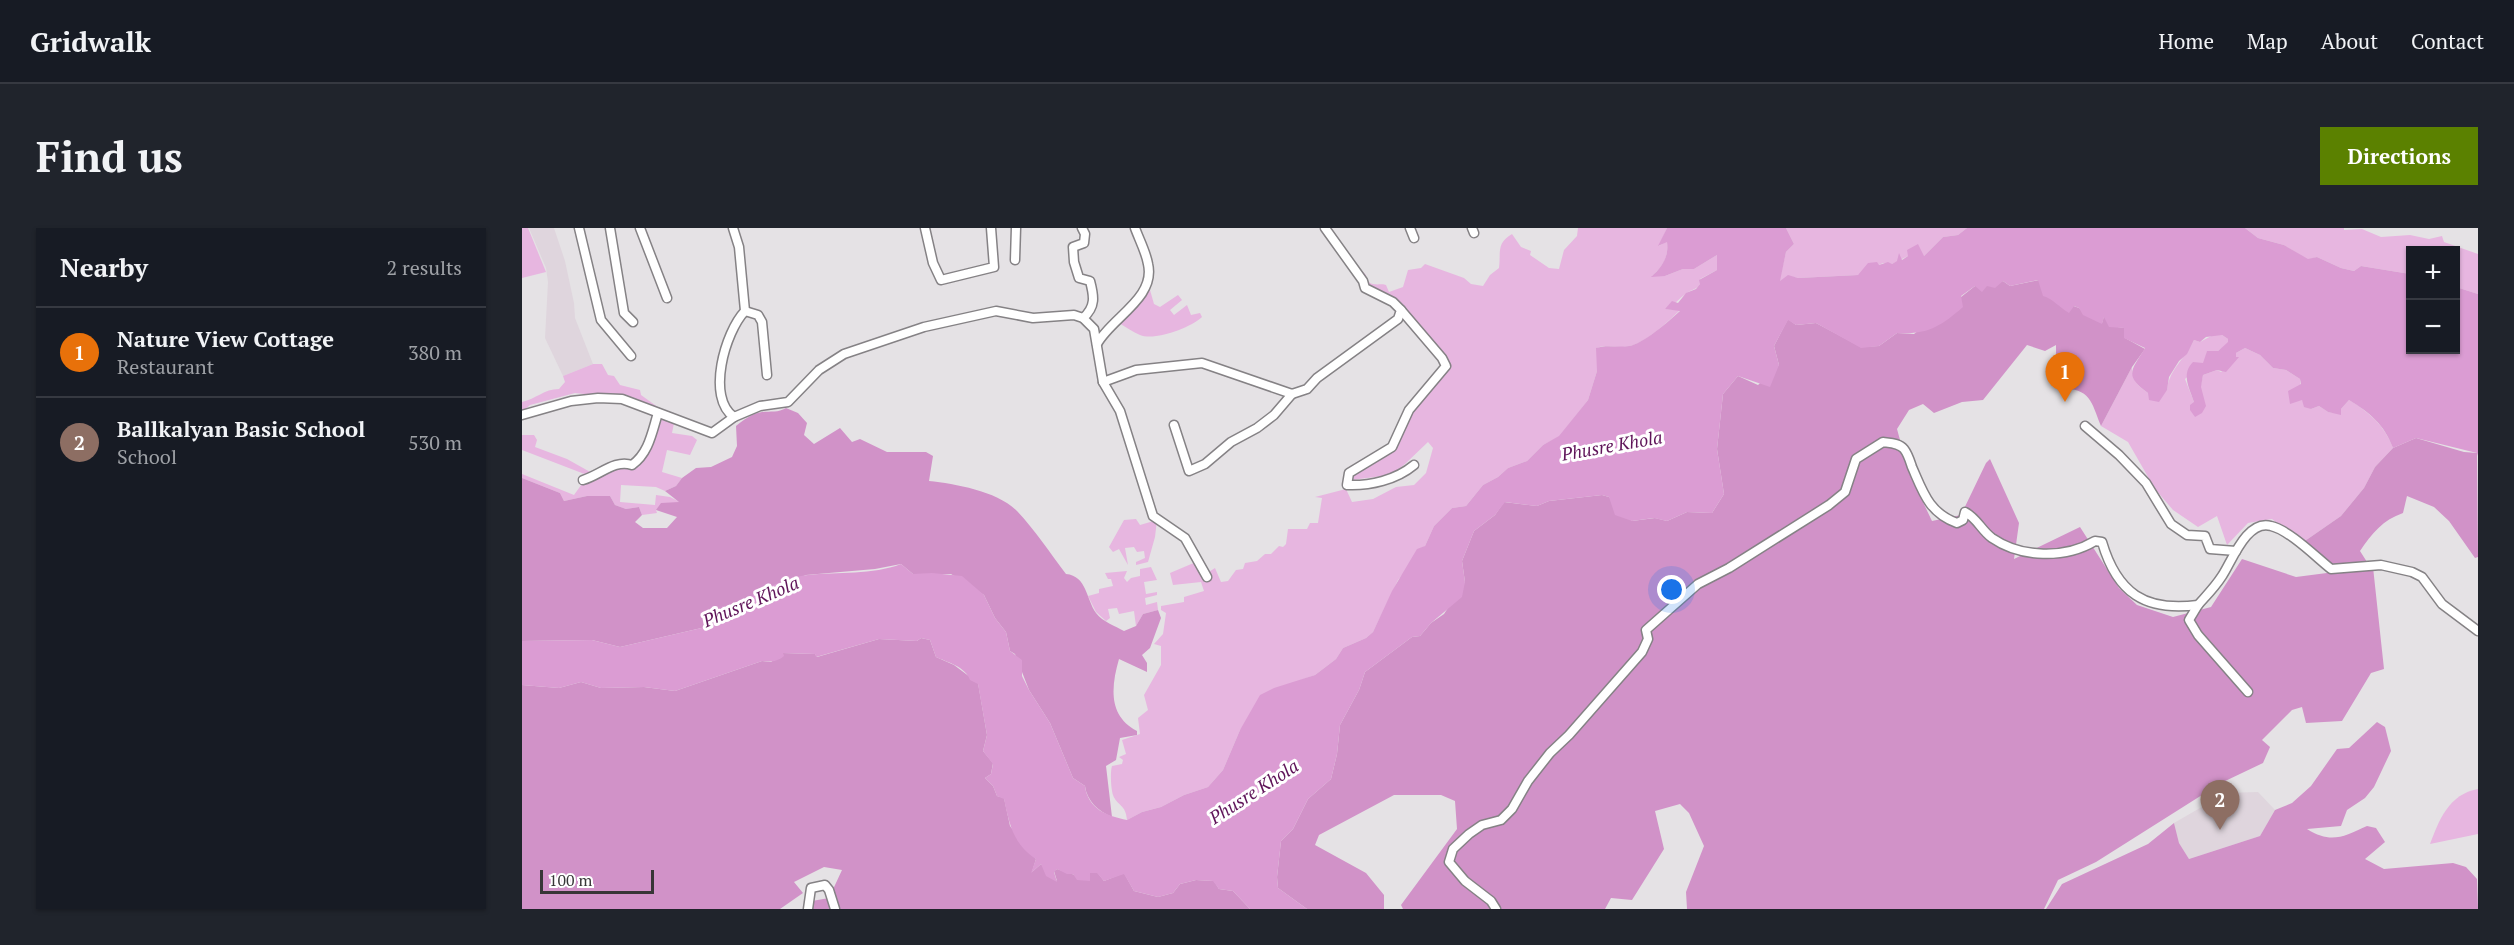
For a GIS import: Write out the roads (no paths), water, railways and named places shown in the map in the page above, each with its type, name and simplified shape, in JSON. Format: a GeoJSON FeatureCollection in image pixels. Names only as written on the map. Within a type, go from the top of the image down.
{"type":"FeatureCollection","features":[{"type":"Feature","properties":{"kind":"street"},"geometry":{"type":"LineString","coordinates":[[579,228],[601,320],[631,356]]}},
{"type":"Feature","properties":{"kind":"street"},"geometry":{"type":"LineString","coordinates":[[610,228],[624,313],[633,322]]}},
{"type":"Feature","properties":{"kind":"street"},"geometry":{"type":"LineString","coordinates":[[640,228],[668,298]]}},
{"type":"Feature","properties":{"kind":"street"},"geometry":{"type":"LineString","coordinates":[[733,228],[739,247],[745,311],[730,332],[721,372],[720,400],[727,413],[734,417]]}},
{"type":"Feature","properties":{"kind":"street"},"geometry":{"type":"LineString","coordinates":[[925,228],[933,263],[941,280],[994,267],[991,228]]}},
{"type":"Feature","properties":{"kind":"street"},"geometry":{"type":"LineString","coordinates":[[1016,228],[1016,260]]}},
{"type":"Feature","properties":{"kind":"street"},"geometry":{"type":"LineString","coordinates":[[1082,228],[1085,234],[1084,243],[1073,247],[1072,254],[1079,278],[1090,281],[1094,294],[1092,310],[1083,318]]}},
{"type":"Feature","properties":{"kind":"street"},"geometry":{"type":"LineString","coordinates":[[1097,344],[1104,330],[1119,318],[1146,289],[1149,265],[1135,228]]}},
{"type":"Feature","properties":{"kind":"street"},"geometry":{"type":"LineString","coordinates":[[1325,228],[1364,281],[1365,288],[1393,302],[1442,358],[1446,366],[1409,410],[1392,447],[1348,473],[1347,485],[1392,479],[1414,465]]}},
{"type":"Feature","properties":{"kind":"street"},"geometry":{"type":"LineString","coordinates":[[1410,228],[1414,238]]}},
{"type":"Feature","properties":{"kind":"street"},"geometry":{"type":"LineString","coordinates":[[1174,425],[1189,471],[1205,464],[1231,441],[1257,428],[1274,415],[1292,394],[1307,389],[1317,378],[1398,319],[1401,310]]}},
{"type":"Feature","properties":{"kind":"street"},"geometry":{"type":"LineString","coordinates":[[745,311],[758,315],[762,322],[767,375]]}},
{"type":"Feature","properties":{"kind":"street"},"geometry":{"type":"LineString","coordinates":[[522,415],[551,405],[598,398],[622,399],[712,433],[734,417],[760,406],[788,402],[819,370],[844,354],[924,327],[996,311],[1033,318],[1074,315],[1083,318],[1094,329],[1103,382],[1120,411],[1153,516],[1185,538],[1207,577]]}},
{"type":"Feature","properties":{"kind":"street"},"geometry":{"type":"LineString","coordinates":[[1103,382],[1136,370],[1202,363],[1292,394]]}},
{"type":"Feature","properties":{"kind":"street"},"geometry":{"type":"LineString","coordinates":[[583,480],[601,474],[617,464],[624,462],[632,465],[640,459],[646,449],[658,413]]}},
{"type":"Feature","properties":{"kind":"street"},"geometry":{"type":"LineString","coordinates":[[2085,426],[2119,455],[2146,483],[2171,524],[2187,535],[2205,536],[2210,549],[2236,551]]}},
{"type":"Feature","properties":{"kind":"street"},"geometry":{"type":"LineString","coordinates":[[1496,909],[1491,901],[1465,881],[1449,862],[1453,849],[1482,825],[1501,820],[1512,809],[1528,781],[1550,753],[1569,735],[1642,652],[1648,639],[1646,630],[1657,618],[1698,584],[1730,568],[1829,505],[1845,492],[1856,459],[1882,442],[1904,448],[1921,487],[1936,513],[1942,518],[1957,523],[1963,520],[1965,512],[1977,520],[1990,537],[2017,549],[2038,554],[2055,555],[2095,541],[2102,542],[2105,554],[2121,582],[2138,597],[2150,604],[2178,608],[2198,605]]}},
{"type":"Feature","properties":{"kind":"street"},"geometry":{"type":"LineString","coordinates":[[2248,692],[2189,620],[2198,605],[2222,576],[2250,531],[2261,525],[2271,526],[2281,531],[2331,569],[2381,565],[2422,577],[2442,604],[2478,631]]}},
{"type":"Feature","properties":{"kind":"street"},"geometry":{"type":"LineString","coordinates":[[808,909],[811,888],[825,885],[830,890],[835,909]]}},
{"type":"Feature","properties":{"kind":"water","name":"Phusre Khola"},"geometry":{"type":"Polygon","coordinates":[[[1667,228],[1786,228],[1794,244],[1786,252],[1780,281],[1788,275],[1798,278],[1858,275],[1868,263],[1877,262],[1879,265],[1888,262],[1892,264],[1897,261],[1899,253],[1902,260],[1908,256],[1907,250],[1918,244],[1924,256],[1943,237],[1958,235],[1967,228],[2245,228],[2258,238],[2284,245],[2308,259],[2317,257],[2354,271],[2361,266],[2406,273],[2406,354],[2460,354],[2460,288],[2478,294],[2478,456],[2477,453],[2416,438],[2393,448],[2385,432],[2375,420],[2349,400],[2341,409],[2341,415],[2328,412],[2319,406],[2311,409],[2304,407],[2302,400],[2290,404],[2288,391],[2301,384],[2300,379],[2286,370],[2273,368],[2260,355],[2245,348],[2236,353],[2236,357],[2239,357],[2226,372],[2217,370],[2203,375],[2201,387],[2206,406],[2202,413],[2195,417],[2190,410],[2190,405],[2194,402],[2187,381],[2187,371],[2193,362],[2203,363],[2207,351],[2218,351],[2228,342],[2228,339],[2222,335],[2206,337],[2200,342],[2194,340],[2187,354],[2179,361],[2169,377],[2167,390],[2159,402],[2149,400],[2148,393],[2135,381],[2132,372],[2145,348],[2124,338],[2124,328],[2109,327],[2104,317],[2102,324],[2083,315],[2079,308],[2074,306],[2069,313],[2043,296],[2038,280],[2010,286],[2003,281],[1995,288],[1987,286],[1982,292],[1975,286],[1961,296],[1963,307],[1941,324],[1926,331],[1897,333],[1879,346],[1861,348],[1816,323],[1796,325],[1788,320],[1774,346],[1779,365],[1770,387],[1738,376],[1723,394],[1717,449],[1724,494],[1712,513],[1687,512],[1667,521],[1654,518],[1632,521],[1615,515],[1609,497],[1602,495],[1549,501],[1537,506],[1505,502],[1495,515],[1474,531],[1462,561],[1465,582],[1462,597],[1431,623],[1420,636],[1412,637],[1365,672],[1359,690],[1340,725],[1337,754],[1331,779],[1308,799],[1293,829],[1281,841],[1278,888],[1307,909],[1250,909],[1233,891],[1219,889],[1213,881],[1196,880],[1180,884],[1173,893],[1158,897],[1134,891],[1124,874],[1104,881],[1097,873],[1090,873],[1090,881],[1077,880],[1073,874],[1057,869],[1054,872],[1057,882],[1046,876],[1041,864],[1031,873],[1036,859],[1017,840],[1010,825],[1004,799],[997,796],[993,786],[985,778],[991,774],[993,764],[983,751],[987,735],[978,684],[970,680],[960,668],[936,657],[930,640],[921,638],[917,641],[879,639],[816,657],[815,654],[783,653],[784,656],[776,660],[762,661],[675,691],[644,687],[601,688],[581,682],[559,688],[522,685],[522,641],[592,640],[620,647],[710,626],[721,616],[722,606],[730,608],[788,579],[808,575],[879,570],[901,564],[913,574],[962,576],[984,595],[995,618],[1006,632],[1010,651],[1022,660],[1022,676],[1050,723],[1073,778],[1085,786],[1094,806],[1106,814],[1127,820],[1142,812],[1161,807],[1184,795],[1208,787],[1223,770],[1240,730],[1260,695],[1315,675],[1336,659],[1343,648],[1366,638],[1373,632],[1392,591],[1417,549],[1425,546],[1434,526],[1452,508],[1466,506],[1483,485],[1498,477],[1508,468],[1527,461],[1543,445],[1559,436],[1588,400],[1597,371],[1596,348],[1629,346],[1648,337],[1680,311],[1665,309],[1672,301],[1678,303],[1686,293],[1696,289],[1700,284],[1699,280],[1717,270],[1717,255],[1694,269],[1683,269],[1665,276],[1651,277],[1666,257],[1667,242],[1658,246],[1667,228]]]}},
{"type":"Feature","properties":{"kind":"place","name":"Nature View Cottage"},"geometry":{"type":"Point","coordinates":[2065,402]}},
{"type":"Feature","properties":{"kind":"place","name":"Ballkalyan Basic School"},"geometry":{"type":"Point","coordinates":[2220,830]}}]}
